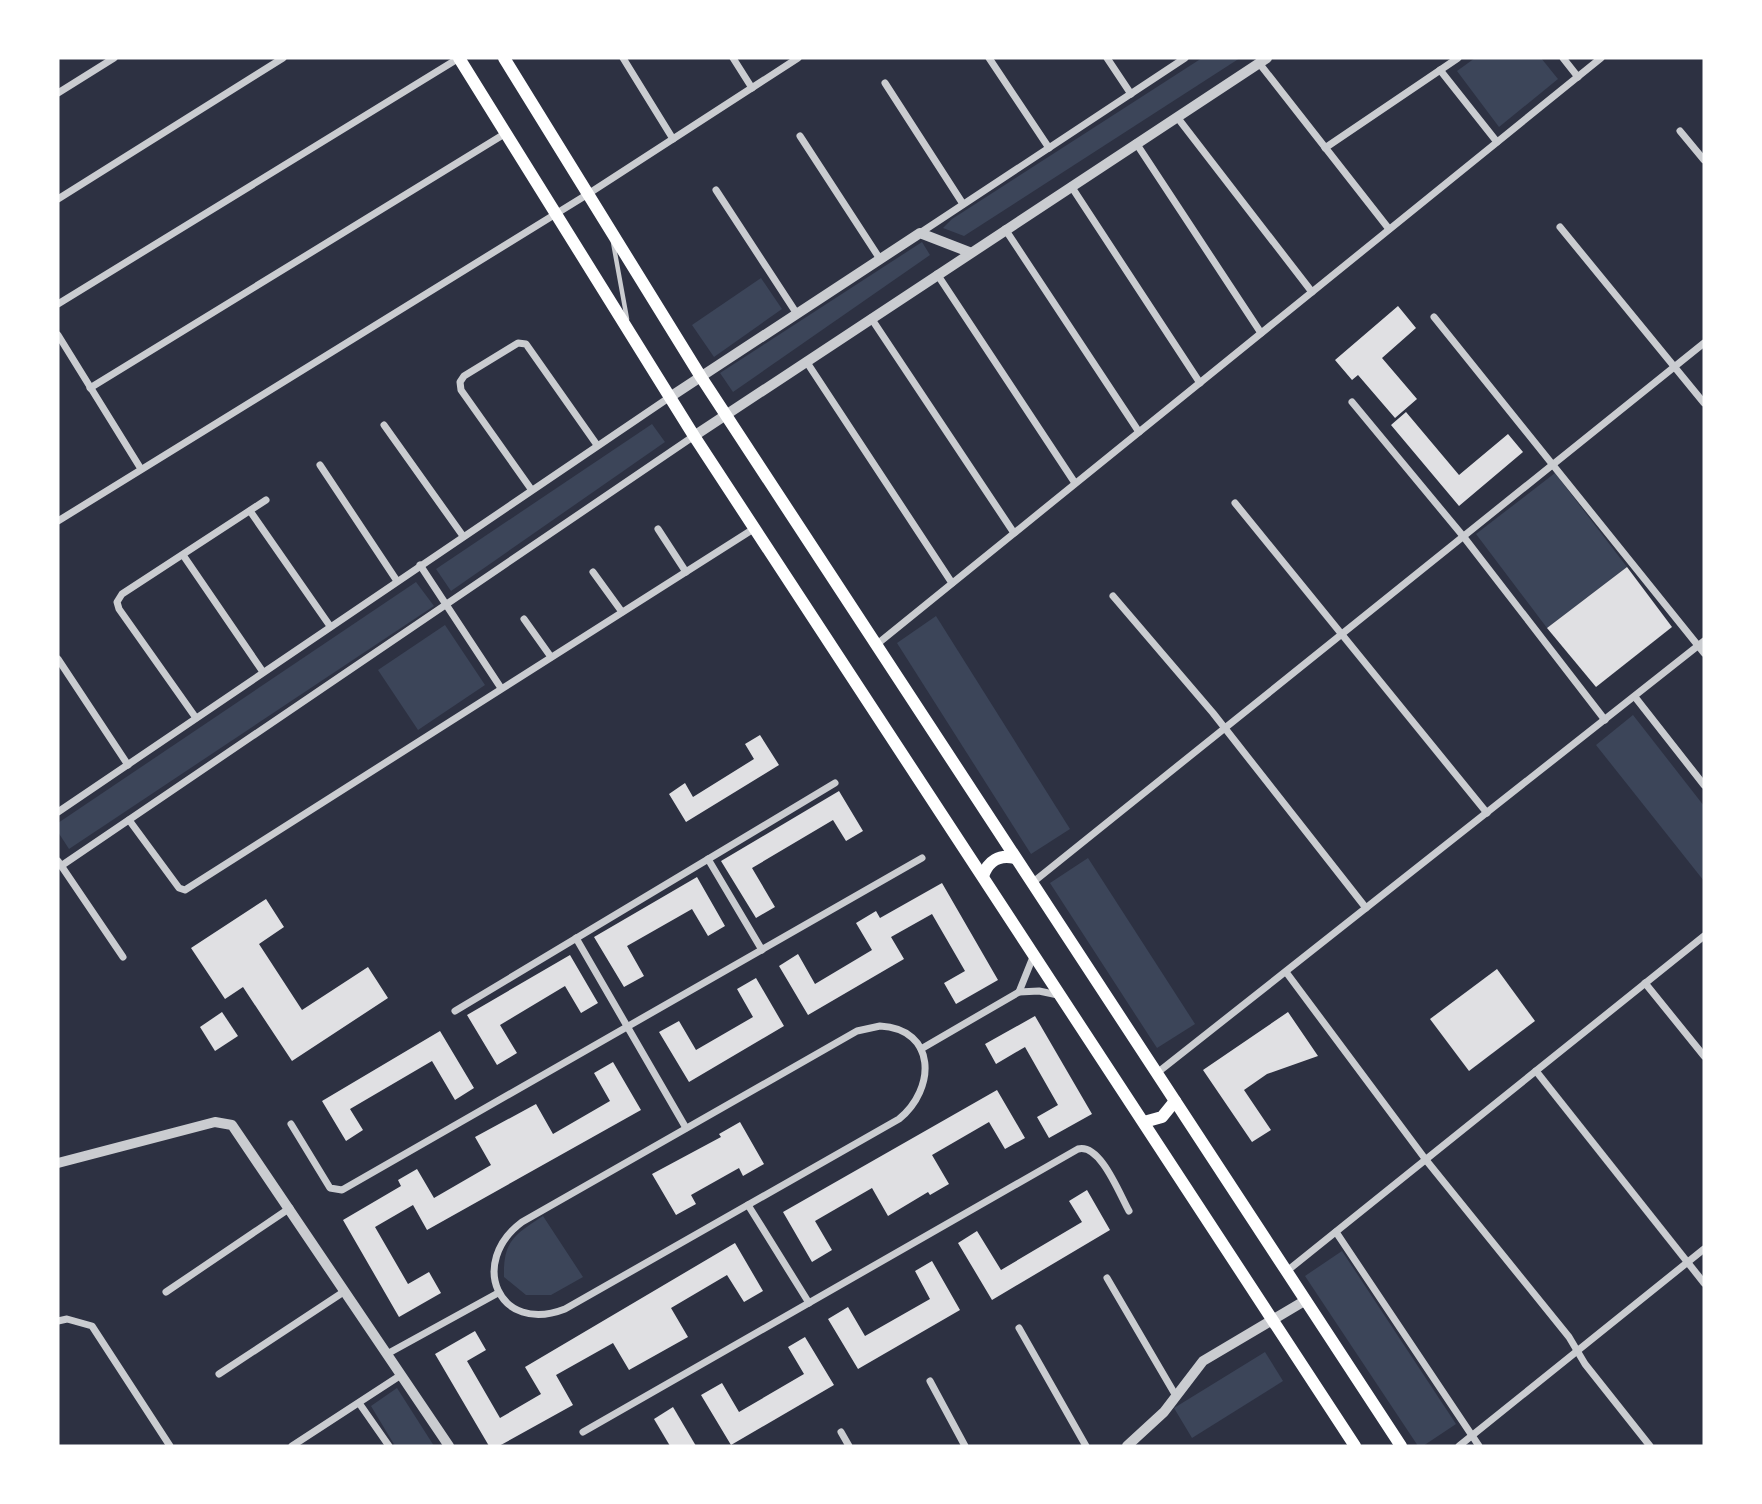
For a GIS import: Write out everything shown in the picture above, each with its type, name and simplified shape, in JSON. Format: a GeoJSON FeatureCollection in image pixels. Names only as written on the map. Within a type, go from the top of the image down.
{"type":"FeatureCollection","features":[{"type":"Feature","properties":{"kind":"main road"},"geometry":{"type":"LineString","coordinates":[[459,58],[694,436],[1355,1446]]}},
{"type":"Feature","properties":{"kind":"main road"},"geometry":{"type":"LineString","coordinates":[[504,58],[701,377],[1401,1446]]}},
{"type":"Feature","properties":{"kind":"main road"},"geometry":{"type":"LineString","coordinates":[[983,876],[993,860],[1004,856],[1015,858]]}},
{"type":"Feature","properties":{"kind":"main road"},"geometry":{"type":"LineString","coordinates":[[1144,1122],[1162,1117],[1175,1101]]}},
{"type":"Feature","properties":{"kind":"street"},"geometry":{"type":"LineString","coordinates":[[58,93],[114,58]]}},
{"type":"Feature","properties":{"kind":"street"},"geometry":{"type":"LineString","coordinates":[[58,199],[283,58]]}},
{"type":"Feature","properties":{"kind":"street"},"geometry":{"type":"LineString","coordinates":[[58,303],[459,58]]}},
{"type":"Feature","properties":{"kind":"street"},"geometry":{"type":"LineString","coordinates":[[623,58],[673,139]]}},
{"type":"Feature","properties":{"kind":"street"},"geometry":{"type":"LineString","coordinates":[[733,58],[752,88]]}},
{"type":"Feature","properties":{"kind":"street"},"geometry":{"type":"LineString","coordinates":[[59,519],[588,194],[798,58]]}},
{"type":"Feature","properties":{"kind":"street"},"geometry":{"type":"LineString","coordinates":[[989,58],[1049,148]]}},
{"type":"Feature","properties":{"kind":"street"},"geometry":{"type":"LineString","coordinates":[[1107,58],[1130,94]]}},
{"type":"Feature","properties":{"kind":"street"},"geometry":{"type":"LineString","coordinates":[[58,812],[597,444],[1185,58]]}},
{"type":"Feature","properties":{"kind":"street"},"geometry":{"type":"LineString","coordinates":[[1325,148],[1458,58]]}},
{"type":"Feature","properties":{"kind":"street"},"geometry":{"type":"LineString","coordinates":[[1563,58],[1578,77]]}},
{"type":"Feature","properties":{"kind":"street"},"geometry":{"type":"LineString","coordinates":[[876,645],[1601,58]]}},
{"type":"Feature","properties":{"kind":"street"},"geometry":{"type":"LineString","coordinates":[[124,957],[60,864],[969,252],[1263,60],[1325,148],[1390,229]]}},
{"type":"Feature","properties":{"kind":"street"},"geometry":{"type":"LineString","coordinates":[[1440,70],[1497,142]]}},
{"type":"Feature","properties":{"kind":"street"},"geometry":{"type":"LineString","coordinates":[[885,83],[963,204]]}},
{"type":"Feature","properties":{"kind":"street"},"geometry":{"type":"LineString","coordinates":[[1177,117],[1312,292]]}},
{"type":"Feature","properties":{"kind":"street"},"geometry":{"type":"LineString","coordinates":[[1680,131],[1704,160]]}},
{"type":"Feature","properties":{"kind":"street"},"geometry":{"type":"LineString","coordinates":[[90,388],[506,134]]}},
{"type":"Feature","properties":{"kind":"street"},"geometry":{"type":"LineString","coordinates":[[800,136],[880,258]]}},
{"type":"Feature","properties":{"kind":"street"},"geometry":{"type":"LineString","coordinates":[[1136,143],[1261,333]]}},
{"type":"Feature","properties":{"kind":"street"},"geometry":{"type":"LineString","coordinates":[[1071,186],[1200,383]]}},
{"type":"Feature","properties":{"kind":"street"},"geometry":{"type":"LineString","coordinates":[[716,190],[797,314]]}},
{"type":"Feature","properties":{"kind":"street"},"geometry":{"type":"LineString","coordinates":[[1560,228],[1704,403]]}},
{"type":"Feature","properties":{"kind":"street"},"geometry":{"type":"LineString","coordinates":[[1005,229],[1139,432]]}},
{"type":"Feature","properties":{"kind":"street"},"geometry":{"type":"LineString","coordinates":[[920,233],[969,252]]}},
{"type":"Feature","properties":{"kind":"street"},"geometry":{"type":"LineString","coordinates":[[937,274],[1076,484]]}},
{"type":"Feature","properties":{"kind":"street"},"geometry":{"type":"LineString","coordinates":[[1434,317],[1702,643],[1704,653]]}},
{"type":"Feature","properties":{"kind":"street"},"geometry":{"type":"LineString","coordinates":[[871,318],[1014,533]]}},
{"type":"Feature","properties":{"kind":"street"},"geometry":{"type":"LineString","coordinates":[[58,335],[141,469]]}},
{"type":"Feature","properties":{"kind":"street"},"geometry":{"type":"LineString","coordinates":[[1032,883],[1704,343]]}},
{"type":"Feature","properties":{"kind":"street"},"geometry":{"type":"LineString","coordinates":[[531,489],[461,390],[460,382],[464,376],[514,345],[526,344],[597,444]]}},
{"type":"Feature","properties":{"kind":"street"},"geometry":{"type":"LineString","coordinates":[[806,361],[952,583]]}},
{"type":"Feature","properties":{"kind":"street"},"geometry":{"type":"LineString","coordinates":[[1352,402],[1463,536],[1605,720]]}},
{"type":"Feature","properties":{"kind":"street"},"geometry":{"type":"LineString","coordinates":[[384,425],[463,536]]}},
{"type":"Feature","properties":{"kind":"street"},"geometry":{"type":"LineString","coordinates":[[320,465],[397,581]]}},
{"type":"Feature","properties":{"kind":"street"},"geometry":{"type":"LineString","coordinates":[[197,718],[117,606],[122,594],[266,500]]}},
{"type":"Feature","properties":{"kind":"street"},"geometry":{"type":"LineString","coordinates":[[1235,503],[1343,632],[1487,813]]}},
{"type":"Feature","properties":{"kind":"street"},"geometry":{"type":"LineString","coordinates":[[250,511],[330,626]]}},
{"type":"Feature","properties":{"kind":"street"},"geometry":{"type":"LineString","coordinates":[[129,820],[179,888],[185,890],[755,528]]}},
{"type":"Feature","properties":{"kind":"street"},"geometry":{"type":"LineString","coordinates":[[658,530],[686,572]]}},
{"type":"Feature","properties":{"kind":"street"},"geometry":{"type":"LineString","coordinates":[[183,555],[263,672]]}},
{"type":"Feature","properties":{"kind":"street"},"geometry":{"type":"LineString","coordinates":[[420,565],[501,688]]}},
{"type":"Feature","properties":{"kind":"street"},"geometry":{"type":"LineString","coordinates":[[593,572],[622,612]]}},
{"type":"Feature","properties":{"kind":"street"},"geometry":{"type":"LineString","coordinates":[[1113,596],[1225,728],[1366,908]]}},
{"type":"Feature","properties":{"kind":"street"},"geometry":{"type":"LineString","coordinates":[[524,619],[551,657]]}},
{"type":"Feature","properties":{"kind":"street"},"geometry":{"type":"LineString","coordinates":[[1157,1073],[1702,643]]}},
{"type":"Feature","properties":{"kind":"street"},"geometry":{"type":"LineString","coordinates":[[58,659],[128,765]]}},
{"type":"Feature","properties":{"kind":"street"},"geometry":{"type":"LineString","coordinates":[[1635,697],[1704,785]]}},
{"type":"Feature","properties":{"kind":"street"},"geometry":{"type":"LineString","coordinates":[[455,1010],[835,783]]}},
{"type":"Feature","properties":{"kind":"street"},"geometry":{"type":"LineString","coordinates":[[291,1124],[330,1188],[339,1191],[922,858]]}},
{"type":"Feature","properties":{"kind":"street"},"geometry":{"type":"LineString","coordinates":[[708,859],[762,950]]}},
{"type":"Feature","properties":{"kind":"street"},"geometry":{"type":"LineString","coordinates":[[1287,1271],[1704,936]]}},
{"type":"Feature","properties":{"kind":"street"},"geometry":{"type":"LineString","coordinates":[[576,938],[686,1128]]}},
{"type":"Feature","properties":{"kind":"street"},"geometry":{"type":"LineString","coordinates":[[1019,992],[1030,971],[1033,953]]}},
{"type":"Feature","properties":{"kind":"street"},"geometry":{"type":"LineString","coordinates":[[1286,972],[1426,1160],[1650,1446]]}},
{"type":"Feature","properties":{"kind":"street"},"geometry":{"type":"LineString","coordinates":[[1645,984],[1704,1056]]}},
{"type":"Feature","properties":{"kind":"street"},"geometry":{"type":"LineString","coordinates":[[921,1049],[1019,992],[1043,991],[1062,997]]}},
{"type":"Feature","properties":{"kind":"street"},"geometry":{"type":"LineString","coordinates":[[880,1026],[895,1028],[910,1036],[921,1049],[925,1079],[919,1096],[907,1112],[748,1205],[556,1312],[527,1313],[510,1305],[498,1293],[493,1276],[494,1261],[501,1244],[513,1228],[686,1128],[857,1031],[880,1026]]}},
{"type":"Feature","properties":{"kind":"street"},"geometry":{"type":"LineString","coordinates":[[1536,1071],[1704,1283]]}},
{"type":"Feature","properties":{"kind":"street"},"geometry":{"type":"LineString","coordinates":[[58,1163],[215,1122],[228,1123],[237,1130],[449,1446]]}},
{"type":"Feature","properties":{"kind":"street"},"geometry":{"type":"LineString","coordinates":[[583,1432],[1082,1148],[1096,1153],[1129,1211]]}},
{"type":"Feature","properties":{"kind":"street"},"geometry":{"type":"LineString","coordinates":[[748,1205],[809,1303]]}},
{"type":"Feature","properties":{"kind":"street"},"geometry":{"type":"LineString","coordinates":[[166,1292],[290,1208]]}},
{"type":"Feature","properties":{"kind":"street"},"geometry":{"type":"LineString","coordinates":[[1336,1232],[1479,1446]]}},
{"type":"Feature","properties":{"kind":"street"},"geometry":{"type":"LineString","coordinates":[[1459,1446],[1704,1249]]}},
{"type":"Feature","properties":{"kind":"street"},"geometry":{"type":"LineString","coordinates":[[1108,1278],[1176,1396]]}},
{"type":"Feature","properties":{"kind":"street"},"geometry":{"type":"LineString","coordinates":[[219,1374],[345,1291]]}},
{"type":"Feature","properties":{"kind":"street"},"geometry":{"type":"LineString","coordinates":[[387,1354],[498,1293]]}},
{"type":"Feature","properties":{"kind":"street"},"geometry":{"type":"LineString","coordinates":[[1127,1446],[1150,1427],[1195,1369],[1212,1354],[1306,1300]]}},
{"type":"Feature","properties":{"kind":"street"},"geometry":{"type":"LineString","coordinates":[[58,1321],[67,1319],[92,1326],[170,1446]]}},
{"type":"Feature","properties":{"kind":"street"},"geometry":{"type":"LineString","coordinates":[[1019,1328],[1086,1446]]}},
{"type":"Feature","properties":{"kind":"street"},"geometry":{"type":"LineString","coordinates":[[292,1446],[401,1375]]}},
{"type":"Feature","properties":{"kind":"street"},"geometry":{"type":"LineString","coordinates":[[930,1381],[965,1446]]}},
{"type":"Feature","properties":{"kind":"street"},"geometry":{"type":"LineString","coordinates":[[359,1403],[388,1446]]}},
{"type":"Feature","properties":{"kind":"street"},"geometry":{"type":"LineString","coordinates":[[841,1432],[849,1446]]}},
{"type":"Feature","properties":{"kind":"lane"},"geometry":{"type":"LineString","coordinates":[[611,230],[629,331]]}},
{"type":"Feature","properties":{"kind":"shaded area"},"geometry":{"type":"Polygon","coordinates":[[[1202,58],[1240,58],[964,236],[943,228],[952,219],[1202,58]]]}},
{"type":"Feature","properties":{"kind":"shaded area"},"geometry":{"type":"Polygon","coordinates":[[[1475,58],[1541,58],[1558,79],[1499,127],[1457,71],[1475,58]]]}},
{"type":"Feature","properties":{"kind":"shaded area"},"geometry":{"type":"Polygon","coordinates":[[[922,242],[930,255],[733,392],[720,373],[922,242]]]}},
{"type":"Feature","properties":{"kind":"shaded area"},"geometry":{"type":"Polygon","coordinates":[[[761,278],[782,309],[714,357],[692,325],[761,278]]]}},
{"type":"Feature","properties":{"kind":"shaded area"},"geometry":{"type":"Polygon","coordinates":[[[652,424],[665,442],[451,591],[436,569],[652,424]]]}},
{"type":"Feature","properties":{"kind":"shaded area"},"geometry":{"type":"Polygon","coordinates":[[[1555,473],[1627,567],[1547,628],[1476,534],[1555,473]]]}},
{"type":"Feature","properties":{"kind":"shaded area"},"geometry":{"type":"Polygon","coordinates":[[[416,582],[434,606],[69,849],[58,832],[58,823],[416,582]]]}},
{"type":"Feature","properties":{"kind":"shaded area"},"geometry":{"type":"Polygon","coordinates":[[[936,616],[1070,829],[1031,854],[897,643],[936,616]]]}},
{"type":"Feature","properties":{"kind":"shaded area"},"geometry":{"type":"Polygon","coordinates":[[[445,625],[485,685],[418,730],[378,670],[445,625]]]}},
{"type":"Feature","properties":{"kind":"shaded area"},"geometry":{"type":"Polygon","coordinates":[[[1633,715],[1704,806],[1704,881],[1596,745],[1633,715]]]}},
{"type":"Feature","properties":{"kind":"shaded area"},"geometry":{"type":"Polygon","coordinates":[[[1088,858],[1195,1024],[1157,1048],[1050,883],[1088,858]]]}},
{"type":"Feature","properties":{"kind":"shaded area"},"geometry":{"type":"Polygon","coordinates":[[[543,1216],[583,1277],[551,1295],[526,1295],[504,1277],[506,1255],[512,1240],[543,1216]]]}},
{"type":"Feature","properties":{"kind":"shaded area"},"geometry":{"type":"Polygon","coordinates":[[[1342,1251],[1456,1424],[1423,1446],[1418,1446],[1305,1276],[1342,1251]]]}},
{"type":"Feature","properties":{"kind":"shaded area"},"geometry":{"type":"Polygon","coordinates":[[[1265,1352],[1283,1381],[1192,1438],[1174,1408],[1265,1352]]]}},
{"type":"Feature","properties":{"kind":"shaded area"},"geometry":{"type":"Polygon","coordinates":[[[397,1388],[434,1446],[395,1446],[371,1406],[397,1388]]]}},
{"type":"Feature","properties":{"kind":"building"},"geometry":{"type":"Polygon","coordinates":[[[1398,306],[1416,328],[1382,358],[1417,399],[1395,418],[1358,375],[1352,380],[1335,360],[1398,306]]]}},
{"type":"Feature","properties":{"kind":"building"},"geometry":{"type":"Polygon","coordinates":[[[1406,412],[1459,475],[1508,434],[1523,452],[1459,506],[1391,425],[1406,412]]]}},
{"type":"Feature","properties":{"kind":"building"},"geometry":{"type":"Polygon","coordinates":[[[1627,567],[1672,627],[1596,687],[1547,628],[1627,567]]]}},
{"type":"Feature","properties":{"kind":"building"},"geometry":{"type":"Polygon","coordinates":[[[760,735],[779,765],[686,822],[669,794],[685,783],[693,797],[754,759],[745,744],[760,735]]]}},
{"type":"Feature","properties":{"kind":"building"},"geometry":{"type":"Polygon","coordinates":[[[839,791],[863,831],[846,841],[833,820],[752,868],[775,907],[756,918],[721,861],[839,791]]]}},
{"type":"Feature","properties":{"kind":"building"},"geometry":{"type":"Polygon","coordinates":[[[697,877],[725,926],[708,936],[692,909],[627,946],[644,976],[624,987],[594,937],[697,877]]]}},
{"type":"Feature","properties":{"kind":"building"},"geometry":{"type":"Polygon","coordinates":[[[942,883],[998,980],[956,1004],[944,983],[965,971],[932,914],[891,937],[904,959],[808,1015],[779,966],[798,954],[815,984],[872,950],[856,923],[876,911],[880,918],[942,883]]]}},
{"type":"Feature","properties":{"kind":"building"},"geometry":{"type":"Polygon","coordinates":[[[266,899],[284,927],[259,944],[302,1010],[368,967],[388,998],[292,1061],[243,987],[225,999],[191,948],[266,899]]]}},
{"type":"Feature","properties":{"kind":"building"},"geometry":{"type":"Polygon","coordinates":[[[570,955],[598,1003],[581,1013],[565,986],[500,1025],[517,1053],[497,1065],[467,1015],[570,955]]]}},
{"type":"Feature","properties":{"kind":"building"},"geometry":{"type":"Polygon","coordinates":[[[1497,969],[1535,1021],[1469,1071],[1430,1019],[1497,969]]]}},
{"type":"Feature","properties":{"kind":"building"},"geometry":{"type":"Polygon","coordinates":[[[756,978],[784,1026],[689,1082],[659,1032],[679,1021],[696,1050],[753,1017],[737,989],[756,978]]]}},
{"type":"Feature","properties":{"kind":"building"},"geometry":{"type":"Polygon","coordinates":[[[222,1012],[238,1036],[215,1051],[200,1027],[222,1012]]]}},
{"type":"Feature","properties":{"kind":"building"},"geometry":{"type":"Polygon","coordinates":[[[1288,1012],[1318,1056],[1267,1074],[1244,1090],[1271,1130],[1252,1142],[1203,1070],[1288,1012]]]}},
{"type":"Feature","properties":{"kind":"building"},"geometry":{"type":"Polygon","coordinates":[[[1035,1016],[1092,1114],[1049,1138],[1037,1117],[1058,1105],[1025,1047],[996,1064],[985,1044],[1035,1016]]]}},
{"type":"Feature","properties":{"kind":"building"},"geometry":{"type":"Polygon","coordinates":[[[440,1031],[474,1088],[455,1100],[432,1061],[350,1109],[363,1130],[346,1141],[322,1101],[440,1031]]]}},
{"type":"Feature","properties":{"kind":"building"},"geometry":{"type":"Polygon","coordinates":[[[613,1062],[641,1110],[427,1230],[413,1205],[375,1227],[408,1284],[429,1272],[441,1293],[399,1317],[343,1220],[401,1186],[398,1180],[417,1169],[434,1198],[491,1165],[475,1137],[536,1104],[553,1134],[610,1101],[594,1073],[613,1062]]]}},
{"type":"Feature","properties":{"kind":"building"},"geometry":{"type":"Polygon","coordinates":[[[997,1090],[1025,1138],[1005,1149],[989,1122],[932,1155],[949,1184],[930,1195],[928,1192],[888,1216],[872,1188],[815,1221],[832,1250],[812,1262],[783,1212],[997,1090]]]}},
{"type":"Feature","properties":{"kind":"building"},"geometry":{"type":"Polygon","coordinates":[[[740,1122],[764,1164],[743,1176],[739,1168],[691,1195],[696,1204],[676,1215],[652,1174],[721,1137],[719,1134],[740,1122]]]}},
{"type":"Feature","properties":{"kind":"building"},"geometry":{"type":"Polygon","coordinates":[[[1087,1190],[1110,1230],[992,1300],[958,1243],[977,1231],[1001,1270],[1082,1222],[1069,1201],[1087,1190]]]}},
{"type":"Feature","properties":{"kind":"building"},"geometry":{"type":"Polygon","coordinates":[[[735,1243],[763,1291],[744,1302],[727,1275],[671,1308],[688,1337],[629,1370],[613,1343],[556,1375],[573,1405],[499,1446],[489,1446],[435,1354],[475,1331],[486,1350],[467,1361],[500,1418],[541,1394],[525,1367],[735,1243]]]}},
{"type":"Feature","properties":{"kind":"building"},"geometry":{"type":"Polygon","coordinates":[[[932,1261],[960,1310],[858,1369],[828,1319],[848,1307],[865,1336],[930,1299],[915,1271],[932,1261]]]}},
{"type":"Feature","properties":{"kind":"building"},"geometry":{"type":"Polygon","coordinates":[[[805,1337],[834,1385],[731,1445],[701,1395],[722,1383],[739,1412],[804,1374],[788,1347],[805,1337]]]}},
{"type":"Feature","properties":{"kind":"building"},"geometry":{"type":"Polygon","coordinates":[[[673,1407],[696,1446],[670,1446],[654,1419],[673,1407]]]}}]}
